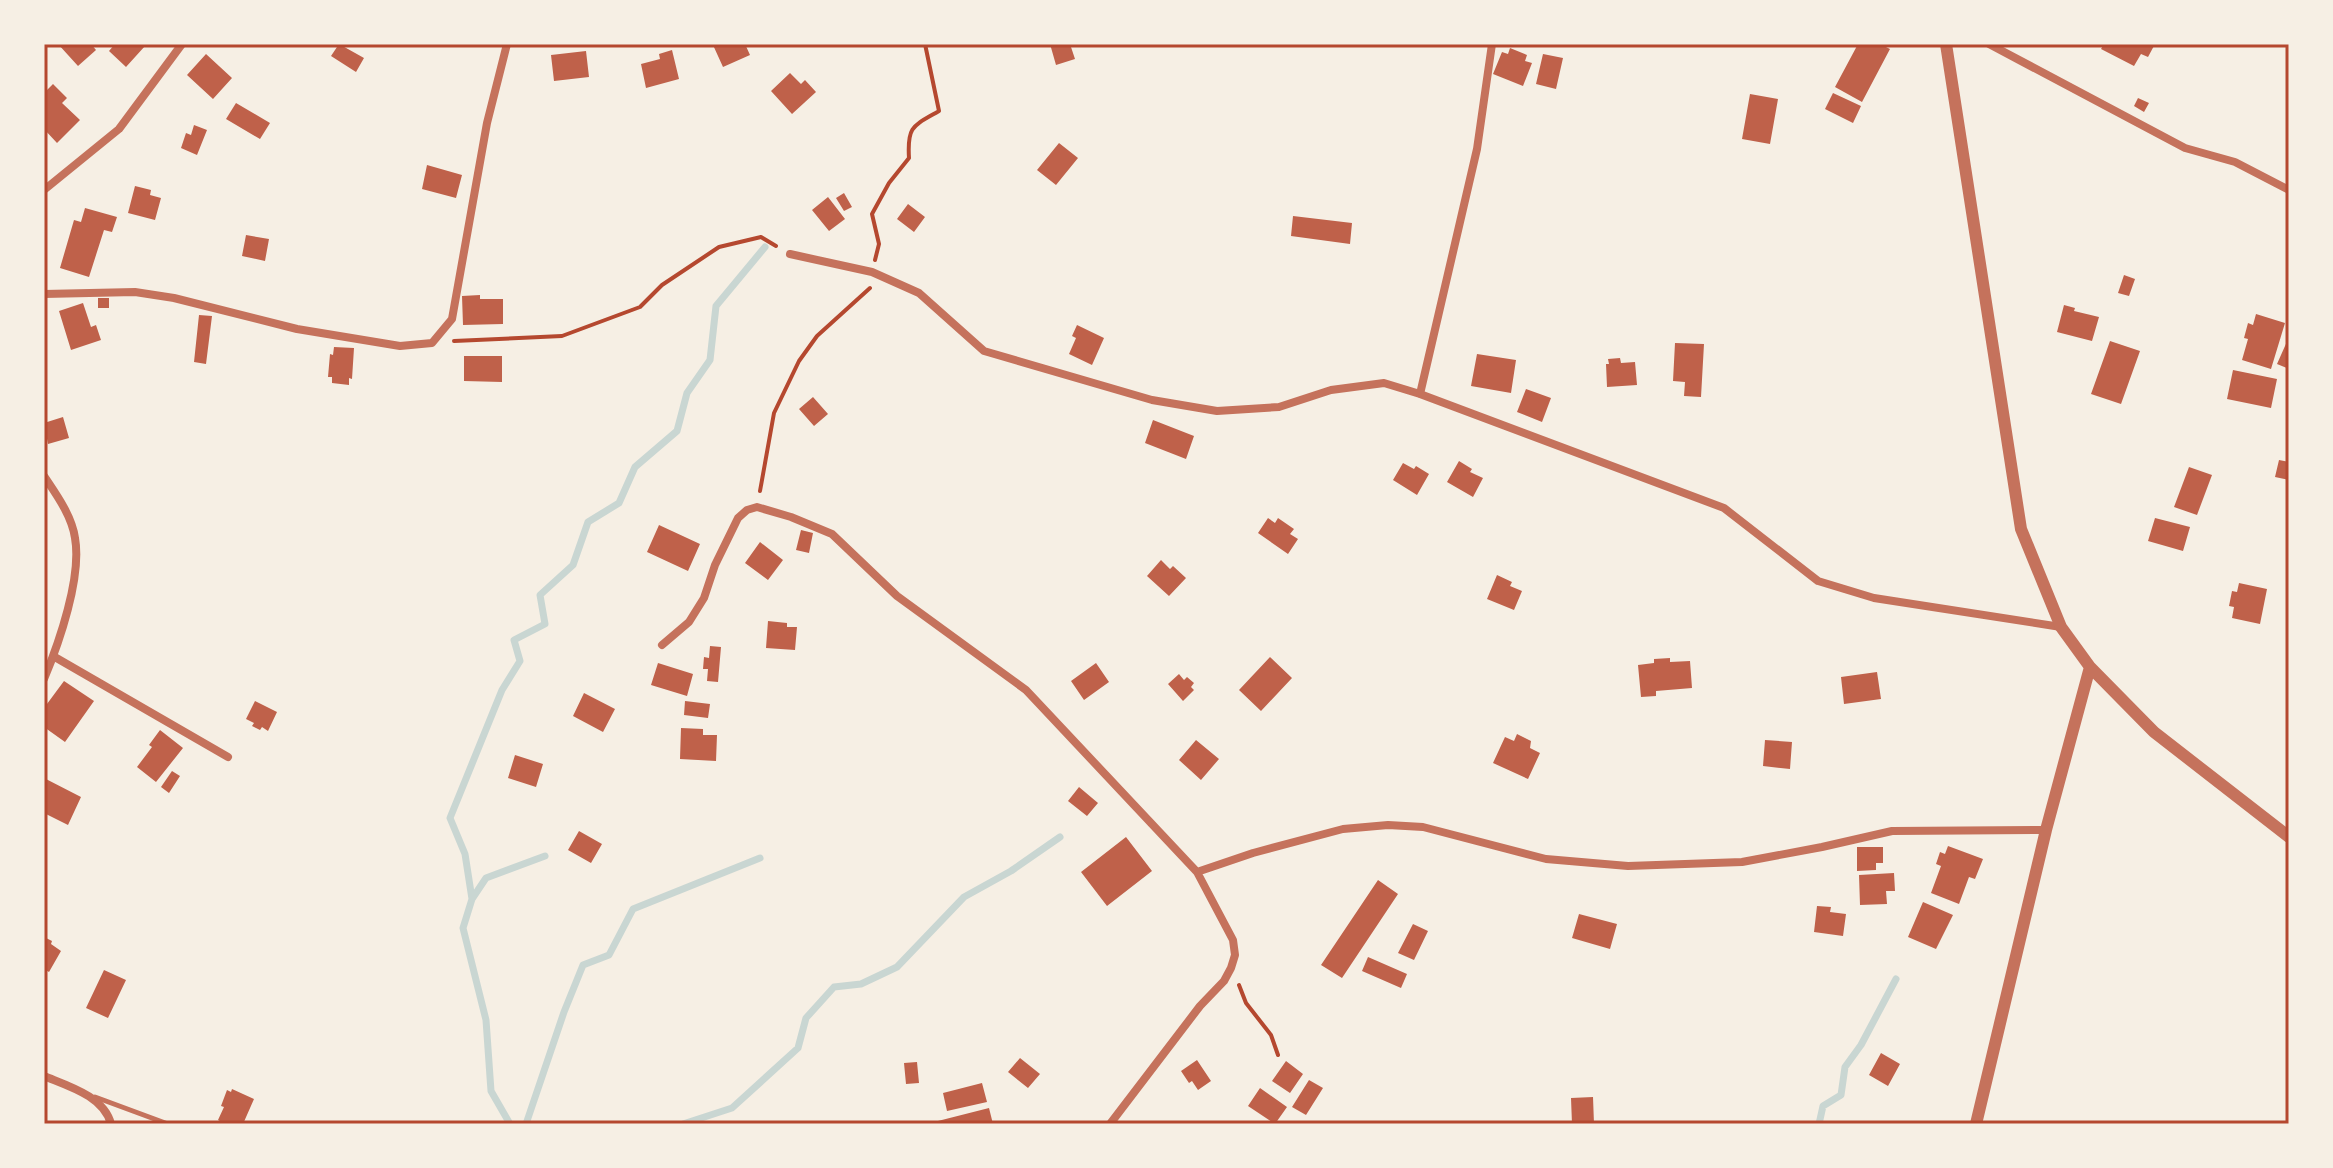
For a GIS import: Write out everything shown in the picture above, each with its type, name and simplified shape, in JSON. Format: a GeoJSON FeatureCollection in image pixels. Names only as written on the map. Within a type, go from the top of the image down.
{"type":"FeatureCollection","features":[{"type":"Feature","properties":{"kind":"street"},"geometry":{"type":"LineString","coordinates":[[44,190],[119,129],[182,44]]}},
{"type":"Feature","properties":{"kind":"street"},"geometry":{"type":"LineString","coordinates":[[44,294],[135,292],[174,298],[297,329],[400,346],[432,343],[452,319],[487,123],[507,44]]}},
{"type":"Feature","properties":{"kind":"street"},"geometry":{"type":"LineString","coordinates":[[1420,394],[1477,149],[1492,44]]}},
{"type":"Feature","properties":{"kind":"street"},"geometry":{"type":"LineString","coordinates":[[1946,44],[2021,529],[2061,627],[2090,667],[2154,732],[2289,837]]}},
{"type":"Feature","properties":{"kind":"street"},"geometry":{"type":"LineString","coordinates":[[1989,44],[2185,148],[2235,162],[2289,190]]}},
{"type":"Feature","properties":{"kind":"street"},"geometry":{"type":"LineString","coordinates":[[790,254],[872,272],[919,293],[984,351],[1152,400],[1217,411],[1279,407],[1331,390],[1384,383],[1724,508],[1818,581],[1874,598],[2061,627]]}},
{"type":"Feature","properties":{"kind":"street"},"geometry":{"type":"LineString","coordinates":[[44,476],[57,496],[75,538],[76,563],[65,622],[44,679]]}},
{"type":"Feature","properties":{"kind":"street"},"geometry":{"type":"LineString","coordinates":[[662,645],[689,622],[704,598],[715,565],[738,518],[747,510],[757,507],[832,534],[897,596],[1026,690],[1197,872],[1233,940],[1235,955],[1231,968],[1224,981],[1200,1006],[1110,1124]]}},
{"type":"Feature","properties":{"kind":"street"},"geometry":{"type":"LineString","coordinates":[[53,656],[228,757]]}},
{"type":"Feature","properties":{"kind":"street"},"geometry":{"type":"LineString","coordinates":[[1976,1124],[2046,830],[2090,667]]}},
{"type":"Feature","properties":{"kind":"street"},"geometry":{"type":"LineString","coordinates":[[1197,872],[1253,853],[1343,829],[1388,825],[1423,827],[1546,859],[1628,866],[1742,862],[1892,831],[2046,830]]}},
{"type":"Feature","properties":{"kind":"street"},"geometry":{"type":"LineString","coordinates":[[44,1076],[97,1102],[111,1124]]}},
{"type":"Feature","properties":{"kind":"lane"},"geometry":{"type":"LineString","coordinates":[[80,1091],[168,1124]]}},
{"type":"Feature","properties":{"kind":"path"},"geometry":{"type":"LineString","coordinates":[[432,343],[562,336],[640,307],[662,285],[719,247],[761,237],[790,254]]}},
{"type":"Feature","properties":{"kind":"path"},"geometry":{"type":"LineString","coordinates":[[1231,968],[1246,1003],[1271,1035],[1278,1055]]}},
{"type":"Feature","properties":{"kind":"building"},"geometry":{"type":"Polygon","coordinates":[[[58,44],[91,44],[96,50],[78,66],[58,44]]]}},
{"type":"Feature","properties":{"kind":"building"},"geometry":{"type":"Polygon","coordinates":[[[115,44],[145,46],[126,67],[109,51],[115,44]]]}},
{"type":"Feature","properties":{"kind":"building"},"geometry":{"type":"Polygon","coordinates":[[[339,44],[364,58],[356,72],[331,56],[339,44]]]}},
{"type":"Feature","properties":{"kind":"building"},"geometry":{"type":"Polygon","coordinates":[[[745,44],[750,55],[723,67],[713,45],[745,44]]]}},
{"type":"Feature","properties":{"kind":"building"},"geometry":{"type":"Polygon","coordinates":[[[1050,44],[1070,44],[1075,59],[1056,65],[1050,44]]]}},
{"type":"Feature","properties":{"kind":"building"},"geometry":{"type":"Polygon","coordinates":[[[1858,44],[1880,44],[1890,49],[1862,102],[1835,87],[1858,44]]]}},
{"type":"Feature","properties":{"kind":"building"},"geometry":{"type":"Polygon","coordinates":[[[2104,44],[2155,44],[2148,57],[2141,54],[2134,66],[2101,49],[2104,44]]]}},
{"type":"Feature","properties":{"kind":"building"},"geometry":{"type":"Polygon","coordinates":[[[1510,48],[1527,55],[1525,61],[1532,63],[1523,86],[1493,74],[1502,52],[1508,54],[1510,48]]]}},
{"type":"Feature","properties":{"kind":"building"},"geometry":{"type":"Polygon","coordinates":[[[672,50],[679,79],[646,88],[641,64],[660,59],[659,54],[672,50]]]}},
{"type":"Feature","properties":{"kind":"building"},"geometry":{"type":"Polygon","coordinates":[[[586,51],[589,77],[554,81],[551,55],[586,51]]]}},
{"type":"Feature","properties":{"kind":"building"},"geometry":{"type":"Polygon","coordinates":[[[206,54],[232,78],[213,99],[187,75],[206,54]]]}},
{"type":"Feature","properties":{"kind":"building"},"geometry":{"type":"Polygon","coordinates":[[[1543,54],[1563,58],[1556,89],[1536,84],[1543,54]]]}},
{"type":"Feature","properties":{"kind":"building"},"geometry":{"type":"Polygon","coordinates":[[[790,73],[801,84],[805,80],[816,92],[792,114],[771,91],[790,73]]]}},
{"type":"Feature","properties":{"kind":"building"},"geometry":{"type":"Polygon","coordinates":[[[53,84],[67,98],[62,103],[80,120],[57,143],[44,129],[44,93],[53,84]]]}},
{"type":"Feature","properties":{"kind":"building"},"geometry":{"type":"Polygon","coordinates":[[[1833,93],[1861,106],[1853,123],[1825,109],[1833,93]]]}},
{"type":"Feature","properties":{"kind":"building"},"geometry":{"type":"Polygon","coordinates":[[[1750,94],[1778,99],[1770,144],[1742,139],[1750,94]]]}},
{"type":"Feature","properties":{"kind":"building"},"geometry":{"type":"Polygon","coordinates":[[[2138,98],[2149,103],[2144,112],[2134,106],[2138,98]]]}},
{"type":"Feature","properties":{"kind":"building"},"geometry":{"type":"Polygon","coordinates":[[[236,103],[270,123],[260,139],[226,119],[236,103]]]}},
{"type":"Feature","properties":{"kind":"building"},"geometry":{"type":"Polygon","coordinates":[[[194,125],[207,130],[197,155],[181,148],[186,133],[191,135],[194,125]]]}},
{"type":"Feature","properties":{"kind":"building"},"geometry":{"type":"Polygon","coordinates":[[[1059,143],[1078,158],[1056,185],[1037,170],[1059,143]]]}},
{"type":"Feature","properties":{"kind":"building"},"geometry":{"type":"Polygon","coordinates":[[[427,165],[462,175],[456,198],[422,189],[427,165]]]}},
{"type":"Feature","properties":{"kind":"building"},"geometry":{"type":"Polygon","coordinates":[[[135,186],[151,190],[150,195],[161,198],[155,220],[128,213],[135,186]]]}},
{"type":"Feature","properties":{"kind":"building"},"geometry":{"type":"Polygon","coordinates":[[[844,193],[852,207],[844,211],[836,198],[844,193]]]}},
{"type":"Feature","properties":{"kind":"building"},"geometry":{"type":"Polygon","coordinates":[[[828,197],[845,219],[829,231],[812,210],[828,197]]]}},
{"type":"Feature","properties":{"kind":"building"},"geometry":{"type":"Polygon","coordinates":[[[908,204],[925,217],[914,232],[897,219],[908,204]]]}},
{"type":"Feature","properties":{"kind":"building"},"geometry":{"type":"Polygon","coordinates":[[[85,208],[117,217],[112,232],[104,230],[89,277],[60,268],[74,220],[81,222],[85,208]]]}},
{"type":"Feature","properties":{"kind":"building"},"geometry":{"type":"Polygon","coordinates":[[[1293,216],[1352,223],[1350,244],[1291,236],[1293,216]]]}},
{"type":"Feature","properties":{"kind":"building"},"geometry":{"type":"Polygon","coordinates":[[[246,235],[269,239],[265,261],[242,256],[246,235]]]}},
{"type":"Feature","properties":{"kind":"building"},"geometry":{"type":"Polygon","coordinates":[[[2124,275],[2135,279],[2129,296],[2118,293],[2124,275]]]}},
{"type":"Feature","properties":{"kind":"building"},"geometry":{"type":"Polygon","coordinates":[[[480,295],[480,299],[503,299],[503,324],[463,325],[462,296],[480,295]]]}},
{"type":"Feature","properties":{"kind":"building"},"geometry":{"type":"Polygon","coordinates":[[[98,298],[109,298],[109,308],[98,308],[98,298]]]}},
{"type":"Feature","properties":{"kind":"building"},"geometry":{"type":"Polygon","coordinates":[[[83,303],[91,327],[96,325],[101,340],[71,350],[59,311],[83,303]]]}},
{"type":"Feature","properties":{"kind":"building"},"geometry":{"type":"Polygon","coordinates":[[[2064,305],[2075,308],[2074,311],[2099,317],[2092,341],[2057,332],[2064,305]]]}},
{"type":"Feature","properties":{"kind":"building"},"geometry":{"type":"Polygon","coordinates":[[[2256,314],[2285,323],[2271,369],[2242,360],[2248,339],[2244,338],[2248,323],[2253,325],[2256,314]]]}},
{"type":"Feature","properties":{"kind":"building"},"geometry":{"type":"Polygon","coordinates":[[[199,315],[212,316],[206,364],[194,362],[199,315]]]}},
{"type":"Feature","properties":{"kind":"building"},"geometry":{"type":"Polygon","coordinates":[[[1077,325],[1104,338],[1092,365],[1069,354],[1076,338],[1072,336],[1077,325]]]}},
{"type":"Feature","properties":{"kind":"building"},"geometry":{"type":"Polygon","coordinates":[[[2289,337],[2289,369],[2277,364],[2289,337]]]}},
{"type":"Feature","properties":{"kind":"building"},"geometry":{"type":"Polygon","coordinates":[[[2110,341],[2140,351],[2121,404],[2091,394],[2110,341]]]}},
{"type":"Feature","properties":{"kind":"building"},"geometry":{"type":"Polygon","coordinates":[[[1675,343],[1704,344],[1701,397],[1684,396],[1685,382],[1673,381],[1675,343]]]}},
{"type":"Feature","properties":{"kind":"building"},"geometry":{"type":"Polygon","coordinates":[[[334,347],[354,348],[349,385],[332,383],[332,377],[328,377],[330,354],[333,355],[334,347]]]}},
{"type":"Feature","properties":{"kind":"building"},"geometry":{"type":"Polygon","coordinates":[[[1477,354],[1516,360],[1511,393],[1471,386],[1477,354]]]}},
{"type":"Feature","properties":{"kind":"building"},"geometry":{"type":"Polygon","coordinates":[[[464,356],[502,356],[502,382],[464,381],[464,356]]]}},
{"type":"Feature","properties":{"kind":"building"},"geometry":{"type":"Polygon","coordinates":[[[1620,358],[1621,363],[1635,362],[1637,385],[1607,387],[1608,359],[1620,358]]]}},
{"type":"Feature","properties":{"kind":"building"},"geometry":{"type":"Polygon","coordinates":[[[2233,370],[2277,379],[2271,408],[2227,399],[2233,370]]]}},
{"type":"Feature","properties":{"kind":"building"},"geometry":{"type":"Polygon","coordinates":[[[1526,389],[1551,398],[1542,422],[1517,412],[1526,389]]]}},
{"type":"Feature","properties":{"kind":"building"},"geometry":{"type":"Polygon","coordinates":[[[813,397],[828,414],[814,426],[799,409],[813,397]]]}},
{"type":"Feature","properties":{"kind":"building"},"geometry":{"type":"Polygon","coordinates":[[[63,417],[69,438],[48,444],[44,423],[63,417]]]}},
{"type":"Feature","properties":{"kind":"building"},"geometry":{"type":"Polygon","coordinates":[[[1153,420],[1194,436],[1186,459],[1145,443],[1153,420]]]}},
{"type":"Feature","properties":{"kind":"building"},"geometry":{"type":"Polygon","coordinates":[[[2279,460],[2289,462],[2289,480],[2275,477],[2279,460]]]}},
{"type":"Feature","properties":{"kind":"building"},"geometry":{"type":"Polygon","coordinates":[[[1459,461],[1472,469],[1470,472],[1483,478],[1473,497],[1447,482],[1459,461]]]}},
{"type":"Feature","properties":{"kind":"building"},"geometry":{"type":"Polygon","coordinates":[[[1403,463],[1429,474],[1417,495],[1393,480],[1403,463]]]}},
{"type":"Feature","properties":{"kind":"building"},"geometry":{"type":"Polygon","coordinates":[[[2189,467],[2212,475],[2197,515],[2174,507],[2189,467]]]}},
{"type":"Feature","properties":{"kind":"building"},"geometry":{"type":"Polygon","coordinates":[[[1268,518],[1275,523],[1278,518],[1294,529],[1290,534],[1298,539],[1288,554],[1258,533],[1268,518]]]}},
{"type":"Feature","properties":{"kind":"building"},"geometry":{"type":"Polygon","coordinates":[[[2155,518],[2190,527],[2183,551],[2148,541],[2155,518]]]}},
{"type":"Feature","properties":{"kind":"building"},"geometry":{"type":"Polygon","coordinates":[[[659,525],[700,544],[688,571],[647,552],[659,525]]]}},
{"type":"Feature","properties":{"kind":"building"},"geometry":{"type":"Polygon","coordinates":[[[801,530],[813,533],[809,553],[796,550],[801,530]]]}},
{"type":"Feature","properties":{"kind":"building"},"geometry":{"type":"Polygon","coordinates":[[[760,542],[783,560],[768,580],[745,563],[760,542]]]}},
{"type":"Feature","properties":{"kind":"building"},"geometry":{"type":"Polygon","coordinates":[[[1161,560],[1186,578],[1169,596],[1147,576],[1161,560]]]}},
{"type":"Feature","properties":{"kind":"building"},"geometry":{"type":"Polygon","coordinates":[[[1497,575],[1522,591],[1514,610],[1487,599],[1497,575]]]}},
{"type":"Feature","properties":{"kind":"building"},"geometry":{"type":"Polygon","coordinates":[[[2239,583],[2267,589],[2260,624],[2232,618],[2234,607],[2229,606],[2232,591],[2237,592],[2239,583]]]}},
{"type":"Feature","properties":{"kind":"building"},"geometry":{"type":"Polygon","coordinates":[[[768,621],[797,627],[795,650],[766,648],[768,621]]]}},
{"type":"Feature","properties":{"kind":"building"},"geometry":{"type":"Polygon","coordinates":[[[710,646],[721,647],[718,682],[707,681],[708,669],[703,669],[704,657],[709,658],[710,646]]]}},
{"type":"Feature","properties":{"kind":"building"},"geometry":{"type":"Polygon","coordinates":[[[1270,657],[1292,678],[1261,711],[1239,690],[1270,657]]]}},
{"type":"Feature","properties":{"kind":"building"},"geometry":{"type":"Polygon","coordinates":[[[1670,658],[1670,662],[1690,661],[1692,688],[1656,691],[1656,696],[1641,697],[1638,665],[1654,663],[1654,659],[1670,658]]]}},
{"type":"Feature","properties":{"kind":"building"},"geometry":{"type":"Polygon","coordinates":[[[658,663],[693,674],[687,696],[651,685],[658,663]]]}},
{"type":"Feature","properties":{"kind":"building"},"geometry":{"type":"Polygon","coordinates":[[[1096,663],[1109,682],[1084,700],[1071,681],[1096,663]]]}},
{"type":"Feature","properties":{"kind":"building"},"geometry":{"type":"Polygon","coordinates":[[[1877,672],[1881,699],[1844,704],[1841,677],[1877,672]]]}},
{"type":"Feature","properties":{"kind":"building"},"geometry":{"type":"Polygon","coordinates":[[[1179,674],[1184,680],[1187,677],[1194,683],[1191,687],[1194,690],[1183,701],[1168,684],[1179,674]]]}},
{"type":"Feature","properties":{"kind":"building"},"geometry":{"type":"Polygon","coordinates":[[[64,681],[94,701],[65,742],[44,727],[44,708],[64,681]]]}},
{"type":"Feature","properties":{"kind":"building"},"geometry":{"type":"Polygon","coordinates":[[[584,693],[615,709],[603,732],[573,716],[584,693]]]}},
{"type":"Feature","properties":{"kind":"building"},"geometry":{"type":"Polygon","coordinates":[[[255,701],[277,712],[268,731],[252,726],[254,723],[246,719],[255,701]]]}},
{"type":"Feature","properties":{"kind":"building"},"geometry":{"type":"Polygon","coordinates":[[[685,701],[710,704],[708,718],[684,715],[685,701]]]}},
{"type":"Feature","properties":{"kind":"building"},"geometry":{"type":"Polygon","coordinates":[[[681,728],[703,729],[703,735],[717,735],[716,761],[680,759],[681,728]]]}},
{"type":"Feature","properties":{"kind":"building"},"geometry":{"type":"Polygon","coordinates":[[[160,730],[183,748],[156,782],[137,767],[160,730]]]}},
{"type":"Feature","properties":{"kind":"building"},"geometry":{"type":"Polygon","coordinates":[[[1517,734],[1531,741],[1530,748],[1540,753],[1528,779],[1493,763],[1505,737],[1514,741],[1517,734]]]}},
{"type":"Feature","properties":{"kind":"building"},"geometry":{"type":"Polygon","coordinates":[[[1196,740],[1219,759],[1201,780],[1179,760],[1196,740]]]}},
{"type":"Feature","properties":{"kind":"building"},"geometry":{"type":"Polygon","coordinates":[[[1765,740],[1792,742],[1790,769],[1763,766],[1765,740]]]}},
{"type":"Feature","properties":{"kind":"building"},"geometry":{"type":"Polygon","coordinates":[[[515,755],[543,764],[536,787],[508,778],[515,755]]]}},
{"type":"Feature","properties":{"kind":"building"},"geometry":{"type":"Polygon","coordinates":[[[172,771],[180,776],[169,793],[161,787],[172,771]]]}},
{"type":"Feature","properties":{"kind":"building"},"geometry":{"type":"Polygon","coordinates":[[[44,778],[81,797],[68,825],[44,813],[44,778]]]}},
{"type":"Feature","properties":{"kind":"building"},"geometry":{"type":"Polygon","coordinates":[[[1079,787],[1098,803],[1087,816],[1068,801],[1079,787]]]}},
{"type":"Feature","properties":{"kind":"building"},"geometry":{"type":"Polygon","coordinates":[[[579,831],[602,844],[591,863],[568,850],[579,831]]]}},
{"type":"Feature","properties":{"kind":"building"},"geometry":{"type":"Polygon","coordinates":[[[1126,837],[1152,871],[1107,906],[1081,872],[1126,837]]]}},
{"type":"Feature","properties":{"kind":"building"},"geometry":{"type":"Polygon","coordinates":[[[1948,846],[1983,859],[1975,879],[1969,877],[1959,904],[1931,893],[1941,866],[1936,864],[1940,852],[1945,854],[1948,846]]]}},
{"type":"Feature","properties":{"kind":"building"},"geometry":{"type":"Polygon","coordinates":[[[1857,847],[1883,847],[1883,863],[1876,863],[1876,870],[1857,871],[1857,847]]]}},
{"type":"Feature","properties":{"kind":"building"},"geometry":{"type":"Polygon","coordinates":[[[1894,873],[1895,891],[1886,891],[1887,904],[1860,905],[1859,875],[1894,873]]]}},
{"type":"Feature","properties":{"kind":"building"},"geometry":{"type":"Polygon","coordinates":[[[1378,880],[1398,894],[1342,978],[1321,965],[1378,880]]]}},
{"type":"Feature","properties":{"kind":"building"},"geometry":{"type":"Polygon","coordinates":[[[1923,902],[1953,915],[1936,949],[1908,937],[1923,902]]]}},
{"type":"Feature","properties":{"kind":"building"},"geometry":{"type":"Polygon","coordinates":[[[1817,906],[1831,907],[1830,912],[1846,914],[1843,936],[1814,932],[1817,906]]]}},
{"type":"Feature","properties":{"kind":"building"},"geometry":{"type":"Polygon","coordinates":[[[1579,914],[1617,924],[1610,949],[1572,938],[1579,914]]]}},
{"type":"Feature","properties":{"kind":"building"},"geometry":{"type":"Polygon","coordinates":[[[1413,924],[1428,931],[1414,960],[1398,953],[1413,924]]]}},
{"type":"Feature","properties":{"kind":"building"},"geometry":{"type":"Polygon","coordinates":[[[44,937],[61,951],[49,972],[44,969],[44,937]]]}},
{"type":"Feature","properties":{"kind":"building"},"geometry":{"type":"Polygon","coordinates":[[[1368,957],[1407,974],[1401,988],[1362,971],[1368,957]]]}},
{"type":"Feature","properties":{"kind":"building"},"geometry":{"type":"Polygon","coordinates":[[[104,970],[126,980],[108,1018],[86,1008],[104,970]]]}},
{"type":"Feature","properties":{"kind":"building"},"geometry":{"type":"Polygon","coordinates":[[[1881,1053],[1900,1064],[1888,1086],[1869,1075],[1881,1053]]]}},
{"type":"Feature","properties":{"kind":"building"},"geometry":{"type":"Polygon","coordinates":[[[1020,1058],[1040,1074],[1028,1088],[1008,1072],[1020,1058]]]}},
{"type":"Feature","properties":{"kind":"building"},"geometry":{"type":"Polygon","coordinates":[[[1197,1060],[1211,1081],[1198,1090],[1181,1071],[1197,1060]]]}},
{"type":"Feature","properties":{"kind":"building"},"geometry":{"type":"Polygon","coordinates":[[[1286,1061],[1303,1074],[1290,1093],[1272,1081],[1286,1061]]]}},
{"type":"Feature","properties":{"kind":"building"},"geometry":{"type":"Polygon","coordinates":[[[917,1062],[919,1083],[906,1084],[904,1063],[917,1062]]]}},
{"type":"Feature","properties":{"kind":"building"},"geometry":{"type":"Polygon","coordinates":[[[1309,1080],[1323,1088],[1306,1115],[1292,1107],[1309,1080]]]}},
{"type":"Feature","properties":{"kind":"building"},"geometry":{"type":"Polygon","coordinates":[[[982,1083],[987,1102],[947,1111],[943,1093],[982,1083]]]}},
{"type":"Feature","properties":{"kind":"building"},"geometry":{"type":"Polygon","coordinates":[[[1260,1088],[1287,1107],[1275,1124],[1248,1106],[1260,1088]]]}},
{"type":"Feature","properties":{"kind":"building"},"geometry":{"type":"Polygon","coordinates":[[[232,1089],[254,1099],[243,1124],[225,1124],[218,1120],[227,1090],[231,1092],[232,1089]]]}},
{"type":"Feature","properties":{"kind":"building"},"geometry":{"type":"Polygon","coordinates":[[[1593,1097],[1594,1124],[1572,1124],[1571,1098],[1593,1097]]]}},
{"type":"Feature","properties":{"kind":"building"},"geometry":{"type":"Polygon","coordinates":[[[989,1108],[993,1124],[930,1123],[989,1108]]]}},
{"type":"Feature","properties":{"kind":"waterway"},"geometry":{"type":"LineString","coordinates":[[510,1124],[491,1091],[486,1020],[463,928],[472,899],[465,854],[450,818],[502,690],[520,661],[514,640],[545,624],[540,595],[573,565],[588,522],[619,503],[635,467],[677,431],[687,393],[710,360],[716,306],[765,247]]}},
{"type":"Feature","properties":{"kind":"waterway"},"geometry":{"type":"LineString","coordinates":[[683,1124],[732,1108],[798,1048],[806,1018],[834,987],[861,984],[897,967],[964,897],[1011,871],[1060,837]]}},
{"type":"Feature","properties":{"kind":"waterway"},"geometry":{"type":"LineString","coordinates":[[472,899],[486,878],[545,856]]}},
{"type":"Feature","properties":{"kind":"waterway"},"geometry":{"type":"LineString","coordinates":[[526,1124],[583,965],[609,955],[633,909],[760,858]]}},
{"type":"Feature","properties":{"kind":"waterway"},"geometry":{"type":"LineString","coordinates":[[1819,1124],[1823,1106],[1841,1095],[1845,1067],[1861,1045],[1896,979]]}}]}
